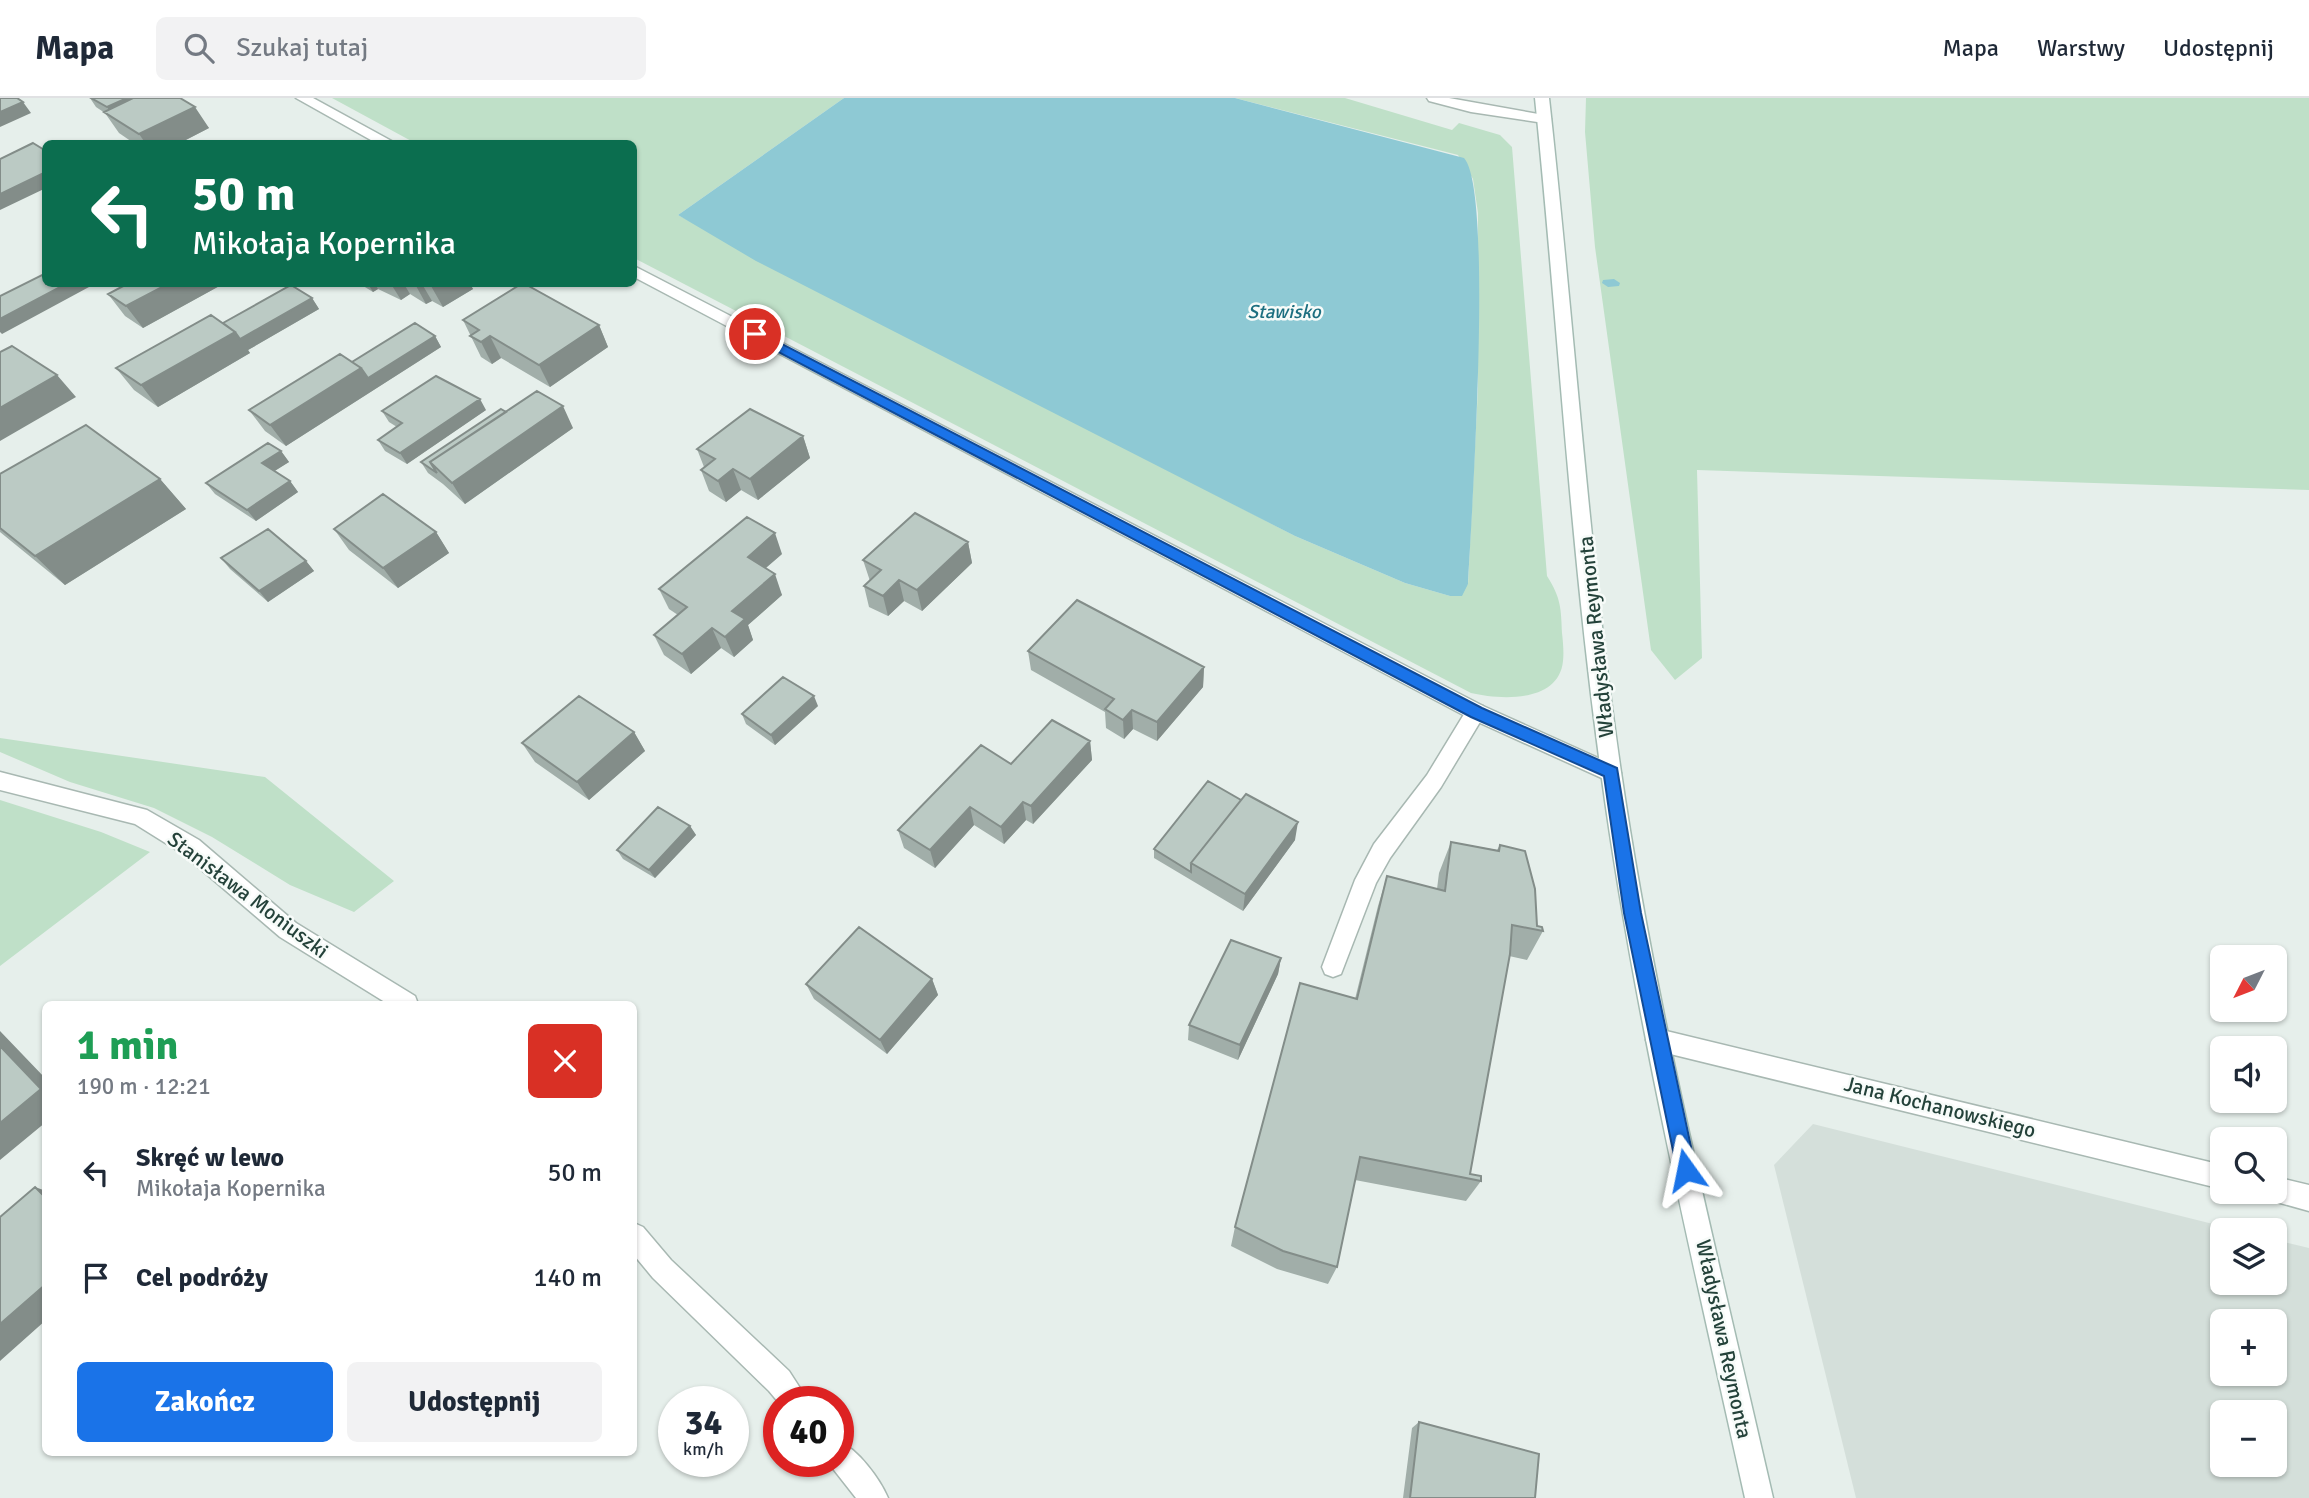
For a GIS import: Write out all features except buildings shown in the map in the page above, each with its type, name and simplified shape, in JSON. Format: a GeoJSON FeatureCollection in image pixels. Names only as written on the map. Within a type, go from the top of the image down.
{"type":"FeatureCollection","features":[{"type":"Feature","properties":{"kind":"street"},"geometry":{"type":"LineString","coordinates":[[303,98],[382,140]]}},
{"type":"Feature","properties":{"kind":"street"},"geometry":{"type":"LineString","coordinates":[[1434,98],[1471,108],[1544,120]]}},
{"type":"Feature","properties":{"kind":"street","name":"Władysława Reymonta"},"geometry":{"type":"LineString","coordinates":[[1542,98],[1611,772],[1633,913],[1658,1040],[1759,1498]]}},
{"type":"Feature","properties":{"kind":"street"},"geometry":{"type":"LineString","coordinates":[[637,273],[1476,712],[1611,772]]}},
{"type":"Feature","properties":{"kind":"street"},"geometry":{"type":"LineString","coordinates":[[1333,967],[1366,880],[1382,851],[1434,781],[1476,712]]}},
{"type":"Feature","properties":{"kind":"street","name":"Stanisława Moniuszki"},"geometry":{"type":"LineString","coordinates":[[0,781],[140,816],[191,847],[288,930],[402,1001]]}},
{"type":"Feature","properties":{"kind":"street","name":"Jana Kochanowskiego"},"geometry":{"type":"LineString","coordinates":[[1658,1040],[2210,1174]]}},
{"type":"Feature","properties":{"kind":"street"},"geometry":{"type":"LineString","coordinates":[[2287,1193],[2309,1198]]}},
{"type":"Feature","properties":{"kind":"street"},"geometry":{"type":"LineString","coordinates":[[637,1240],[662,1269],[783,1386]]}},
{"type":"Feature","properties":{"kind":"street"},"geometry":{"type":"LineString","coordinates":[[854,1474],[874,1498]]}},
{"type":"Feature","properties":{"kind":"shaded area"},"geometry":{"type":"Polygon","coordinates":[[[1813,1124],[2210,1223],[2210,1295],[2287,1295],[2287,1243],[2309,1248],[2309,1498],[1856,1498],[1774,1165],[1813,1124]]]}},
{"type":"Feature","properties":{"kind":"green space"},"geometry":{"type":"Polygon","coordinates":[[[332,98],[844,98],[678,215],[1295,536],[1405,583],[1450,596],[1468,584],[1478,388],[1478,213],[1473,179],[1458,155],[1235,98],[1345,98],[1452,130],[1459,123],[1500,135],[1512,147],[1547,576],[1558,597],[1561,617],[1563,661],[1559,675],[1551,685],[1527,695],[1497,697],[1471,693],[637,260],[637,140],[409,140],[332,98]]]}},
{"type":"Feature","properties":{"kind":"green space"},"geometry":{"type":"Polygon","coordinates":[[[1586,98],[2309,98],[2309,490],[1697,470],[1702,658],[1675,680],[1651,650],[1595,247],[1585,132],[1586,98]]]}},
{"type":"Feature","properties":{"kind":"green space"},"geometry":{"type":"Polygon","coordinates":[[[0,738],[265,777],[394,881],[354,912],[290,885],[212,837],[154,808],[70,782],[0,752],[0,738]]]}},
{"type":"Feature","properties":{"kind":"green space"},"geometry":{"type":"Polygon","coordinates":[[[0,800],[101,832],[150,852],[0,966],[0,800]]]}},
{"type":"Feature","properties":{"kind":"water","name":"Stawisko"},"geometry":{"type":"Polygon","coordinates":[[[844,98],[1235,98],[1464,158],[1473,183],[1478,229],[1479,291],[1476,431],[1468,584],[1462,596],[1450,596],[1405,583],[1295,536],[756,261],[678,215],[844,98]]]}},
{"type":"Feature","properties":{"kind":"waterway"},"geometry":{"type":"LineString","coordinates":[[1608,283],[1614,283]]}},
{"type":"Feature","properties":{"kind":"route"},"geometry":{"type":"LineString","coordinates":[[755,334],[1476,712],[1611,772],[1633,913],[1686,1170]]}}]}
